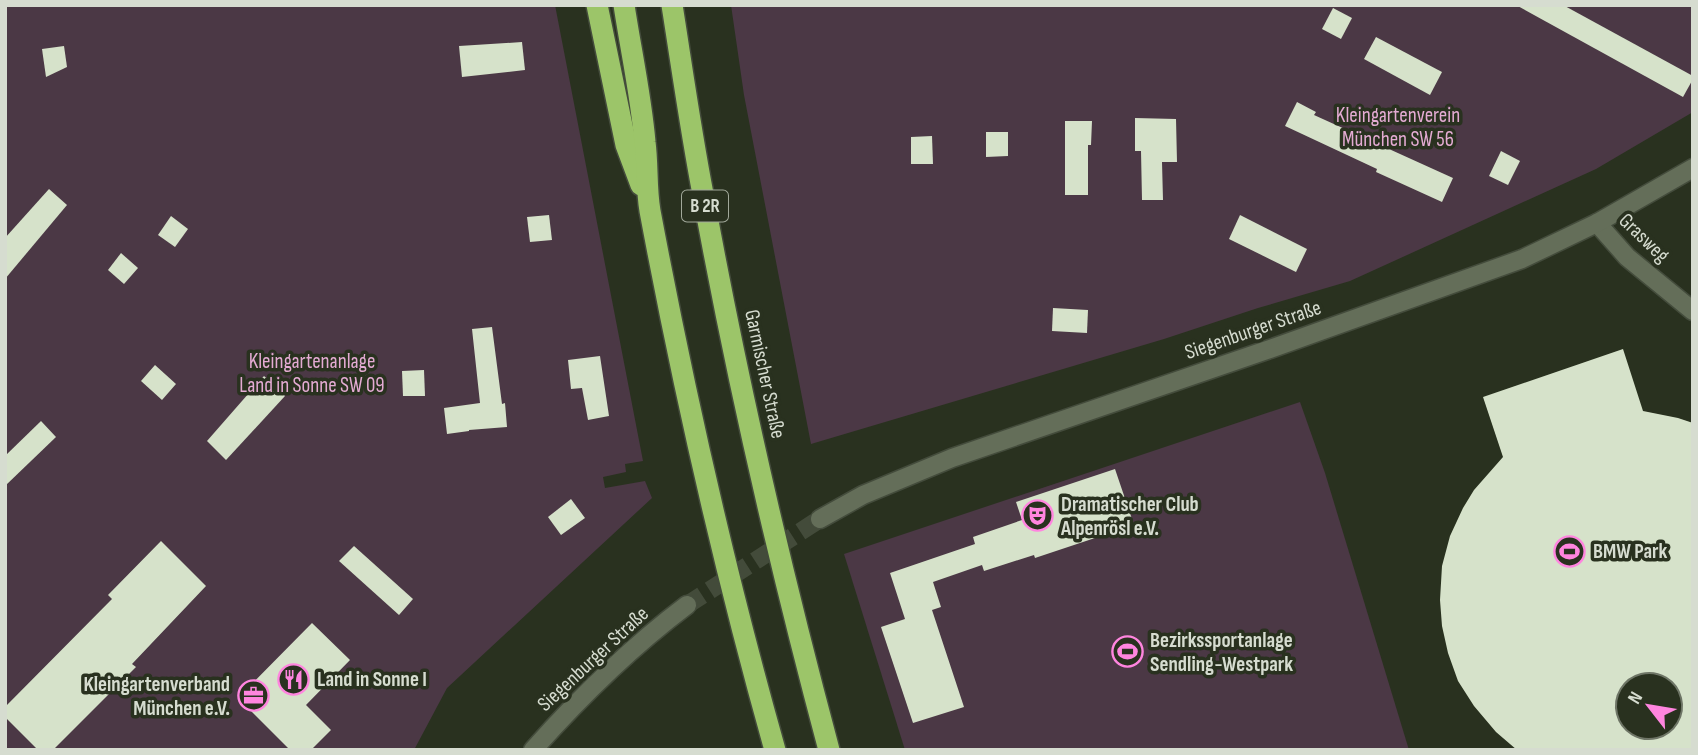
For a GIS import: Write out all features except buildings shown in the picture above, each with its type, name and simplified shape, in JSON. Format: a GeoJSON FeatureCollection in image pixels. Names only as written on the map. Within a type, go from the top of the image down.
{"type":"FeatureCollection","features":[{"type":"Feature","properties":{"kind":"highway"},"geometry":{"type":"LineString","coordinates":[[597,5],[626,145],[649,207]]}},
{"type":"Feature","properties":{"kind":"highway","name":"B 2R"},"geometry":{"type":"LineString","coordinates":[[624,5],[645,142],[649,207],[713,509],[775,750]]}},
{"type":"Feature","properties":{"kind":"highway","name":"Garmischer Straße"},"geometry":{"type":"LineString","coordinates":[[672,5],[703,195],[744,393],[793,618],[829,750]]}},
{"type":"Feature","properties":{"kind":"street","name":"Siegenburger Straße"},"geometry":{"type":"LineString","coordinates":[[820,519],[863,495],[952,458],[1522,259],[1597,223],[1693,168]]}},
{"type":"Feature","properties":{"kind":"street","name":"Grasweg"},"geometry":{"type":"LineString","coordinates":[[1597,223],[1627,257],[1693,311]]}},
{"type":"Feature","properties":{"kind":"street","name":"Siegenburger Straße"},"geometry":{"type":"LineString","coordinates":[[533,750],[619,660],[687,605]]}},
{"type":"Feature","properties":{"kind":"green space","name":"Kleingartenanlage Land in Sonne SW 09"},"geometry":{"type":"Polygon","coordinates":[[[5,5],[555,5],[643,461],[625,464],[626,472],[603,477],[605,488],[645,481],[652,498],[447,688],[414,750],[5,750],[5,5]]]}},
{"type":"Feature","properties":{"kind":"green space","name":"Kleingartenverein München SW 56"},"geometry":{"type":"Polygon","coordinates":[[[731,5],[1693,5],[1693,112],[1596,169],[1350,281],[811,444],[744,95],[731,5]]]}},
{"type":"Feature","properties":{"kind":"green space","name":"Bezirkssportanlage Sendling-Westpark"},"geometry":{"type":"Polygon","coordinates":[[[1300,402],[1325,473],[1409,750],[905,750],[844,554],[1300,402]]]}},
{"type":"Feature","properties":{"kind":"tunnel"},"geometry":{"type":"LineString","coordinates":[[687,605],[820,519]]}},
{"type":"Feature","properties":{"kind":"place","name":"Dramatischer Club Alpenrösl e.V."},"geometry":{"type":"Point","coordinates":[1038,516]}},
{"type":"Feature","properties":{"kind":"place","name":"BMW Park"},"geometry":{"type":"Point","coordinates":[1570,551]}},
{"type":"Feature","properties":{"kind":"place","name":"Bezirkssportanlage Sendling-Westpark"},"geometry":{"type":"Point","coordinates":[1127,652]}},
{"type":"Feature","properties":{"kind":"place","name":"Land in Sonne I"},"geometry":{"type":"Point","coordinates":[294,679]}},
{"type":"Feature","properties":{"kind":"place","name":"Kleingartenverband München e.V."},"geometry":{"type":"Point","coordinates":[253,696]}}]}
